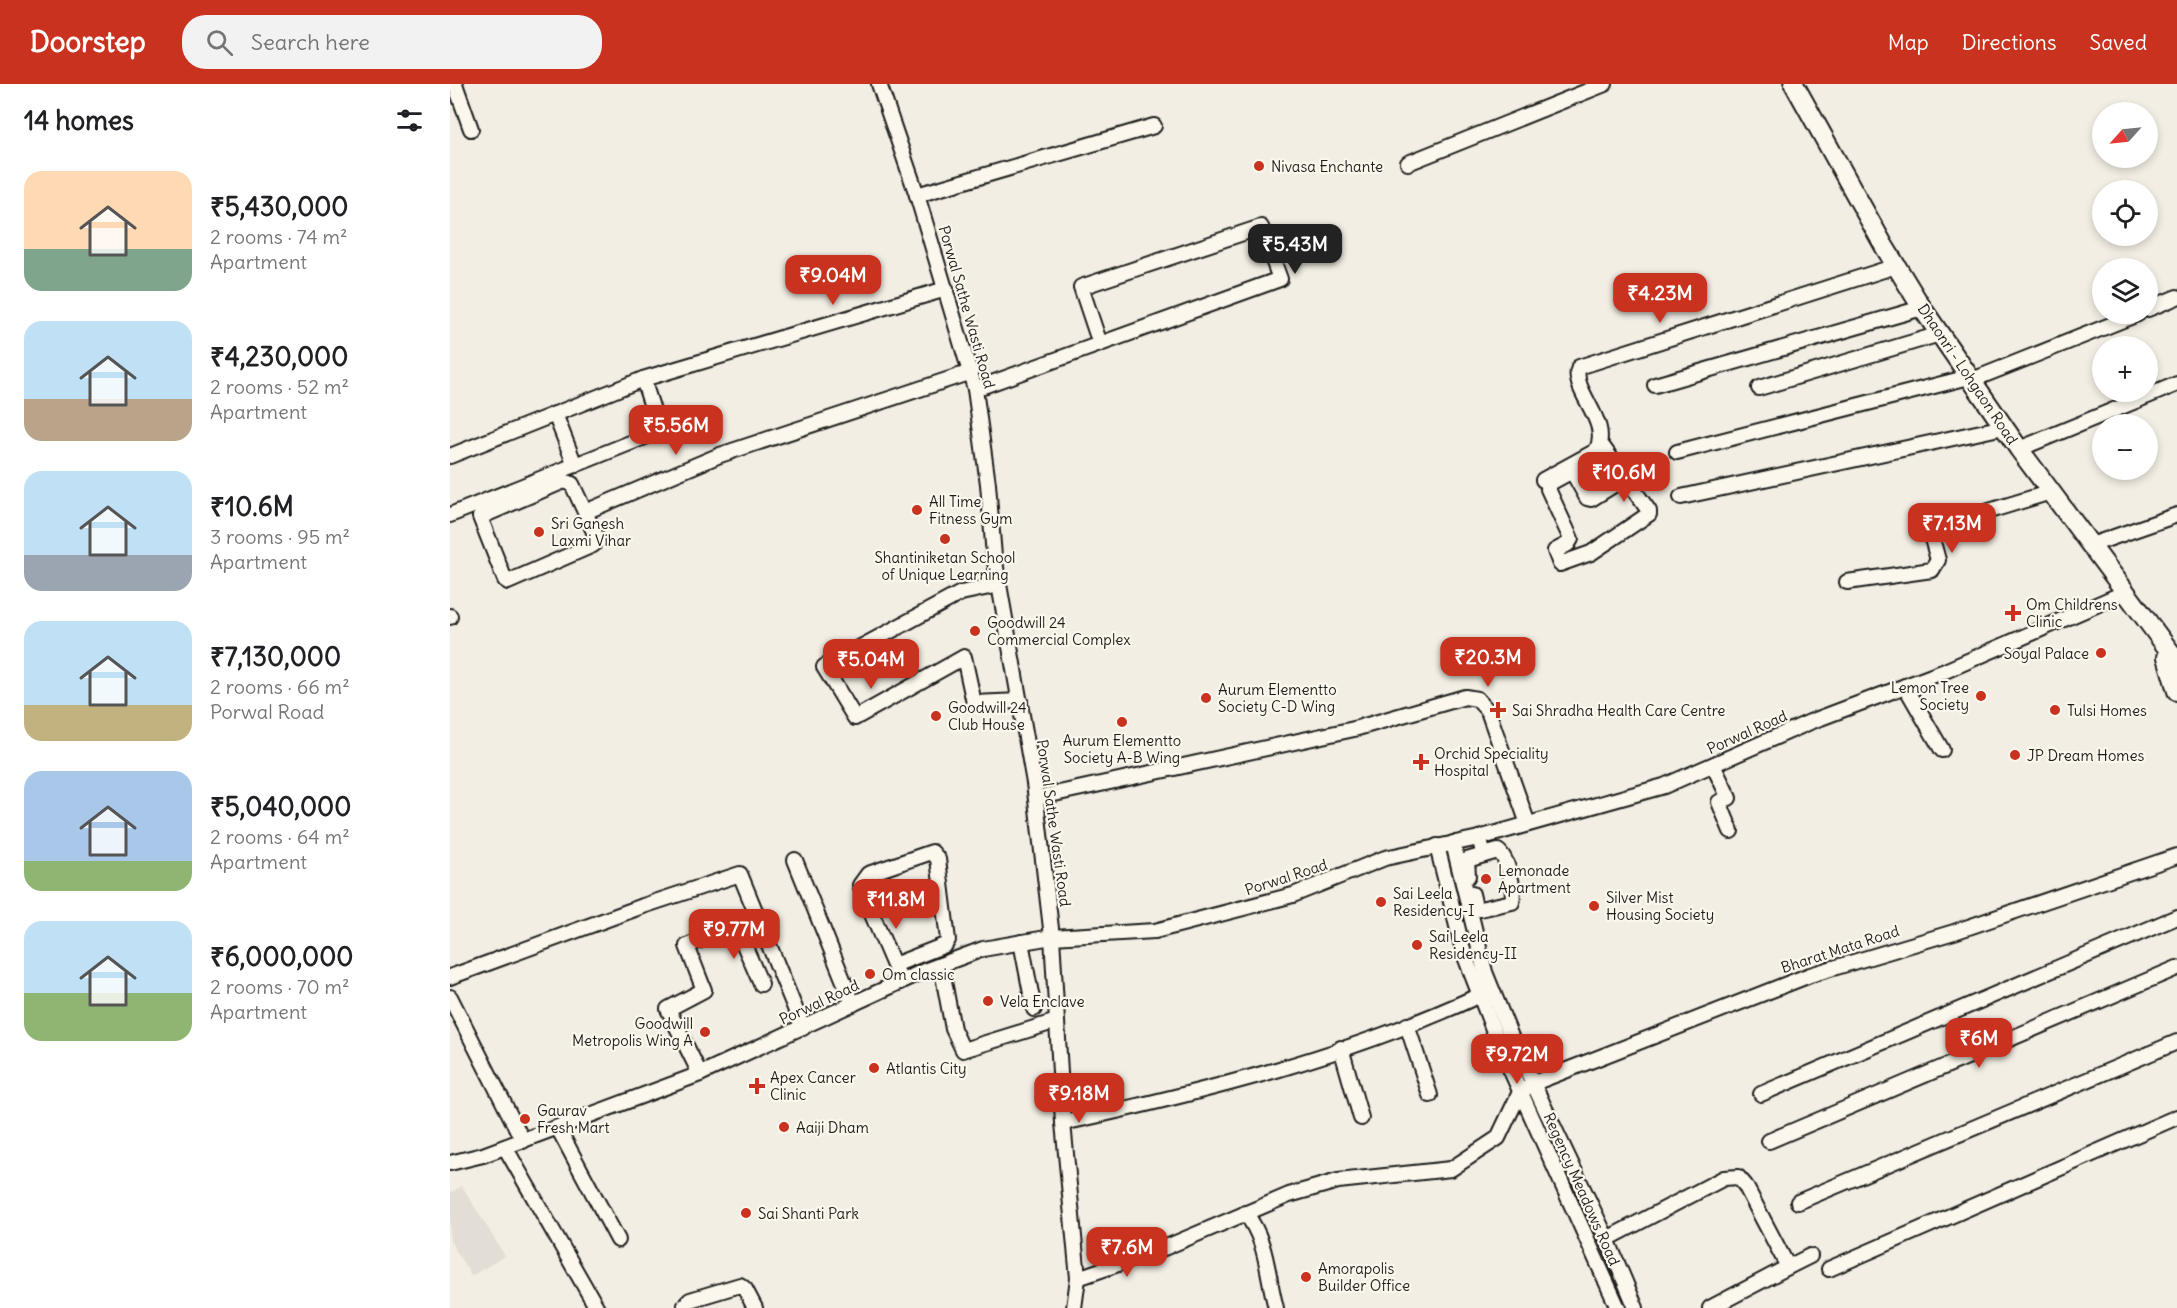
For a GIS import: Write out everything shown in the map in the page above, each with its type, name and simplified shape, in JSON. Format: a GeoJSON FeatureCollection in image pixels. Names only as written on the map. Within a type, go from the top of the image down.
{"type":"FeatureCollection","features":[{"type":"Feature","properties":{"kind":"main road","name":"Dhaonri - Lohgaon Road"},"geometry":{"type":"LineString","coordinates":[[1794,84],[1922,308],[2019,449],[2126,592],[2170,656],[2177,691]]}},
{"type":"Feature","properties":{"kind":"street"},"geometry":{"type":"LineString","coordinates":[[455,84],[471,129]]}},
{"type":"Feature","properties":{"kind":"street","name":"Porwal Sathe Wasti Road"},"geometry":{"type":"LineString","coordinates":[[879,84],[917,195],[975,388],[999,585],[1036,798],[1052,937],[1063,1123],[1078,1278],[1074,1308]]}},
{"type":"Feature","properties":{"kind":"street"},"geometry":{"type":"LineString","coordinates":[[1408,163],[1605,84]]}},
{"type":"Feature","properties":{"kind":"street"},"geometry":{"type":"LineString","coordinates":[[917,195],[1154,126]]}},
{"type":"Feature","properties":{"kind":"street"},"geometry":{"type":"LineString","coordinates":[[975,388],[1100,344],[1280,279],[1261,227],[1081,286],[1100,344]]}},
{"type":"Feature","properties":{"kind":"street"},"geometry":{"type":"LineString","coordinates":[[1625,478],[1591,499],[1587,498],[1572,471],[1550,483],[1548,489],[1571,539],[1568,544],[1555,550],[1560,564],[1591,553],[1649,514],[1625,478],[1600,443],[1598,425],[1578,379],[1579,367],[1896,266]]}},
{"type":"Feature","properties":{"kind":"street"},"geometry":{"type":"LineString","coordinates":[[450,456],[643,380],[946,289]]}},
{"type":"Feature","properties":{"kind":"street"},"geometry":{"type":"LineString","coordinates":[[2158,305],[2177,297]]}},
{"type":"Feature","properties":{"kind":"street"},"geometry":{"type":"LineString","coordinates":[[1655,386],[1922,308]]}},
{"type":"Feature","properties":{"kind":"street"},"geometry":{"type":"LineString","coordinates":[[1677,452],[1971,379],[2112,324]]}},
{"type":"Feature","properties":{"kind":"street"},"geometry":{"type":"LineString","coordinates":[[1759,388],[1940,334]]}},
{"type":"Feature","properties":{"kind":"street"},"geometry":{"type":"LineString","coordinates":[[585,512],[720,455],[970,372]]}},
{"type":"Feature","properties":{"kind":"street"},"geometry":{"type":"LineString","coordinates":[[450,515],[650,435],[656,430],[657,423],[643,380]]}},
{"type":"Feature","properties":{"kind":"street"},"geometry":{"type":"LineString","coordinates":[[2019,449],[2177,384]]}},
{"type":"Feature","properties":{"kind":"street"},"geometry":{"type":"LineString","coordinates":[[555,414],[575,465]]}},
{"type":"Feature","properties":{"kind":"street"},"geometry":{"type":"LineString","coordinates":[[1681,497],[2004,427]]}},
{"type":"Feature","properties":{"kind":"street"},"geometry":{"type":"LineString","coordinates":[[1543,480],[1596,451],[1600,443]]}},
{"type":"Feature","properties":{"kind":"street"},"geometry":{"type":"LineString","coordinates":[[564,481],[572,484],[585,512],[595,534],[593,545],[508,582],[505,580],[480,517],[564,481]]}},
{"type":"Feature","properties":{"kind":"street"},"geometry":{"type":"LineString","coordinates":[[1847,582],[1932,570],[1938,560],[1931,535],[1940,526],[2051,492]]}},
{"type":"Feature","properties":{"kind":"street"},"geometry":{"type":"LineString","coordinates":[[2091,545],[2177,515]]}},
{"type":"Feature","properties":{"kind":"street"},"geometry":{"type":"LineString","coordinates":[[999,585],[962,593],[824,667],[855,718],[964,657],[974,703],[1020,701]]}},
{"type":"Feature","properties":{"kind":"street","name":"Porwal Road"},"geometry":{"type":"LineString","coordinates":[[450,1163],[523,1141],[700,1074],[901,982],[983,948],[1052,937],[1155,931],[1293,895],[1385,858],[1479,838],[1664,786],[1810,722],[1905,686],[2126,592]]}},
{"type":"Feature","properties":{"kind":"street"},"geometry":{"type":"LineString","coordinates":[[1905,686],[1942,750]]}},
{"type":"Feature","properties":{"kind":"street"},"geometry":{"type":"LineString","coordinates":[[1036,798],[1354,729],[1466,697],[1477,699],[1488,711],[1528,825]]}},
{"type":"Feature","properties":{"kind":"street"},"geometry":{"type":"LineString","coordinates":[[1713,765],[1729,798],[1719,802],[1731,831]]}},
{"type":"Feature","properties":{"kind":"street"},"geometry":{"type":"LineString","coordinates":[[1479,838],[1484,855]]}},
{"type":"Feature","properties":{"kind":"street"},"geometry":{"type":"LineString","coordinates":[[1453,843],[1485,972],[1607,1239],[1636,1308]]}},
{"type":"Feature","properties":{"kind":"street","name":"Regency Meadows Road"},"geometry":{"type":"LineString","coordinates":[[1437,846],[1464,954],[1480,995],[1520,1092],[1618,1308]]}},
{"type":"Feature","properties":{"kind":"street"},"geometry":{"type":"LineString","coordinates":[[1498,850],[1504,855],[1514,895],[1512,902],[1480,909],[1475,907],[1465,864],[1467,860],[1484,855],[1498,850]]}},
{"type":"Feature","properties":{"kind":"street"},"geometry":{"type":"LineString","coordinates":[[894,965],[945,945],[948,940],[938,859],[932,852],[868,874],[860,885],[901,982]]}},
{"type":"Feature","properties":{"kind":"street","name":"Bharat Mata Road"},"geometry":{"type":"LineString","coordinates":[[1520,1092],[1534,1083],[1804,977],[1954,932],[2177,856]]}},
{"type":"Feature","properties":{"kind":"street"},"geometry":{"type":"LineString","coordinates":[[795,860],[853,1004]]}},
{"type":"Feature","properties":{"kind":"street"},"geometry":{"type":"LineString","coordinates":[[450,977],[643,906],[740,874],[803,1028]]}},
{"type":"Feature","properties":{"kind":"street"},"geometry":{"type":"LineString","coordinates":[[700,1074],[668,1008],[704,990],[687,946],[757,915]]}},
{"type":"Feature","properties":{"kind":"street"},"geometry":{"type":"LineString","coordinates":[[1761,1094],[2177,917]]}},
{"type":"Feature","properties":{"kind":"street"},"geometry":{"type":"LineString","coordinates":[[735,924],[761,984]]}},
{"type":"Feature","properties":{"kind":"street"},"geometry":{"type":"LineString","coordinates":[[1021,942],[1034,1010]]}},
{"type":"Feature","properties":{"kind":"street"},"geometry":{"type":"LineString","coordinates":[[941,965],[953,1029],[963,1050],[1057,1021]]}},
{"type":"Feature","properties":{"kind":"street"},"geometry":{"type":"LineString","coordinates":[[1769,1141],[2177,968]]}},
{"type":"Feature","properties":{"kind":"street"},"geometry":{"type":"LineString","coordinates":[[1063,1123],[1192,1092],[1341,1048],[1407,1025],[1480,995]]}},
{"type":"Feature","properties":{"kind":"street"},"geometry":{"type":"LineString","coordinates":[[450,997],[523,1141]]}},
{"type":"Feature","properties":{"kind":"street"},"geometry":{"type":"LineString","coordinates":[[1407,1025],[1430,1095]]}},
{"type":"Feature","properties":{"kind":"street"},"geometry":{"type":"LineString","coordinates":[[1798,1202],[2177,1042]]}},
{"type":"Feature","properties":{"kind":"street"},"geometry":{"type":"LineString","coordinates":[[1341,1048],[1361,1118]]}},
{"type":"Feature","properties":{"kind":"street"},"geometry":{"type":"LineString","coordinates":[[1078,1278],[1164,1248],[1288,1194],[1338,1181],[1451,1168],[1498,1138],[1520,1092]]}},
{"type":"Feature","properties":{"kind":"street"},"geometry":{"type":"LineString","coordinates":[[1829,1269],[2177,1117]]}},
{"type":"Feature","properties":{"kind":"street"},"geometry":{"type":"LineString","coordinates":[[558,1128],[618,1240]]}},
{"type":"Feature","properties":{"kind":"street"},"geometry":{"type":"LineString","coordinates":[[505,1147],[597,1308]]}},
{"type":"Feature","properties":{"kind":"street"},"geometry":{"type":"LineString","coordinates":[[1607,1239],[1724,1178],[1738,1177],[1745,1185],[1788,1267]]}},
{"type":"Feature","properties":{"kind":"street"},"geometry":{"type":"LineString","coordinates":[[1245,1212],[1256,1224],[1261,1238],[1276,1308]]}},
{"type":"Feature","properties":{"kind":"street"},"geometry":{"type":"LineString","coordinates":[[1710,1308],[1810,1256]]}},
{"type":"Feature","properties":{"kind":"street"},"geometry":{"type":"LineString","coordinates":[[687,1308],[685,1305],[690,1300],[740,1285],[745,1288],[755,1308]]}},
{"type":"Feature","properties":{"kind":"shaded area"},"geometry":{"type":"Polygon","coordinates":[[[462,1186],[505,1256],[471,1276],[450,1241],[450,1193],[462,1186]]]}},
{"type":"Feature","properties":{"kind":"place","name":"Nivasa Enchante"},"geometry":{"type":"Point","coordinates":[1259,166]}},
{"type":"Feature","properties":{"kind":"place","name":"All Time Fitness Gym"},"geometry":{"type":"Point","coordinates":[917,510]}},
{"type":"Feature","properties":{"kind":"place","name":"Sri Ganesh Laxmi Vihar"},"geometry":{"type":"Point","coordinates":[539,532]}},
{"type":"Feature","properties":{"kind":"place","name":"Shantiniketan School of Unique Learning"},"geometry":{"type":"Point","coordinates":[945,539]}},
{"type":"Feature","properties":{"kind":"place","name":"Om Childrens Clinic"},"geometry":{"type":"Point","coordinates":[2013,613]}},
{"type":"Feature","properties":{"kind":"place","name":"Goodwill 24 Commercial Complex"},"geometry":{"type":"Point","coordinates":[975,631]}},
{"type":"Feature","properties":{"kind":"place","name":"Soyal Palace"},"geometry":{"type":"Point","coordinates":[2101,653]}},
{"type":"Feature","properties":{"kind":"place","name":"Lemon Tree Society"},"geometry":{"type":"Point","coordinates":[1981,696]}},
{"type":"Feature","properties":{"kind":"place","name":"Aurum Elementto Society C-D Wing"},"geometry":{"type":"Point","coordinates":[1206,698]}},
{"type":"Feature","properties":{"kind":"place","name":"Sai Shradha Health Care Centre"},"geometry":{"type":"Point","coordinates":[1498,710]}},
{"type":"Feature","properties":{"kind":"place","name":"Tulsi Homes"},"geometry":{"type":"Point","coordinates":[2055,710]}},
{"type":"Feature","properties":{"kind":"place","name":"Goodwill 24 Club House"},"geometry":{"type":"Point","coordinates":[936,716]}},
{"type":"Feature","properties":{"kind":"place","name":"Aurum Elementto Society A-B Wing"},"geometry":{"type":"Point","coordinates":[1122,722]}},
{"type":"Feature","properties":{"kind":"place","name":"JP Dream Homes"},"geometry":{"type":"Point","coordinates":[2015,755]}},
{"type":"Feature","properties":{"kind":"place","name":"Orchid Speciality Hospital"},"geometry":{"type":"Point","coordinates":[1421,762]}},
{"type":"Feature","properties":{"kind":"place","name":"Lemonade Apartment"},"geometry":{"type":"Point","coordinates":[1486,879]}},
{"type":"Feature","properties":{"kind":"place","name":"Sai Leela Residency-I"},"geometry":{"type":"Point","coordinates":[1381,902]}},
{"type":"Feature","properties":{"kind":"place","name":"Silver Mist Housing Society"},"geometry":{"type":"Point","coordinates":[1594,906]}},
{"type":"Feature","properties":{"kind":"place","name":"Sai Leela Residency-II"},"geometry":{"type":"Point","coordinates":[1417,945]}},
{"type":"Feature","properties":{"kind":"place","name":"Om classic"},"geometry":{"type":"Point","coordinates":[870,974]}},
{"type":"Feature","properties":{"kind":"place","name":"Vela Enclave"},"geometry":{"type":"Point","coordinates":[988,1001]}},
{"type":"Feature","properties":{"kind":"place","name":"Goodwill Metropolis Wing A"},"geometry":{"type":"Point","coordinates":[705,1032]}},
{"type":"Feature","properties":{"kind":"place","name":"Atlantis City"},"geometry":{"type":"Point","coordinates":[874,1068]}},
{"type":"Feature","properties":{"kind":"place","name":"Apex Cancer Clinic"},"geometry":{"type":"Point","coordinates":[757,1086]}},
{"type":"Feature","properties":{"kind":"place","name":"Gaurav Fresh Mart"},"geometry":{"type":"Point","coordinates":[525,1119]}},
{"type":"Feature","properties":{"kind":"place","name":"Aaiji Dham"},"geometry":{"type":"Point","coordinates":[784,1127]}},
{"type":"Feature","properties":{"kind":"place","name":"Sai Shanti Park"},"geometry":{"type":"Point","coordinates":[746,1213]}},
{"type":"Feature","properties":{"kind":"place","name":"Amorapolis Builder Office"},"geometry":{"type":"Point","coordinates":[1306,1277]}}]}
